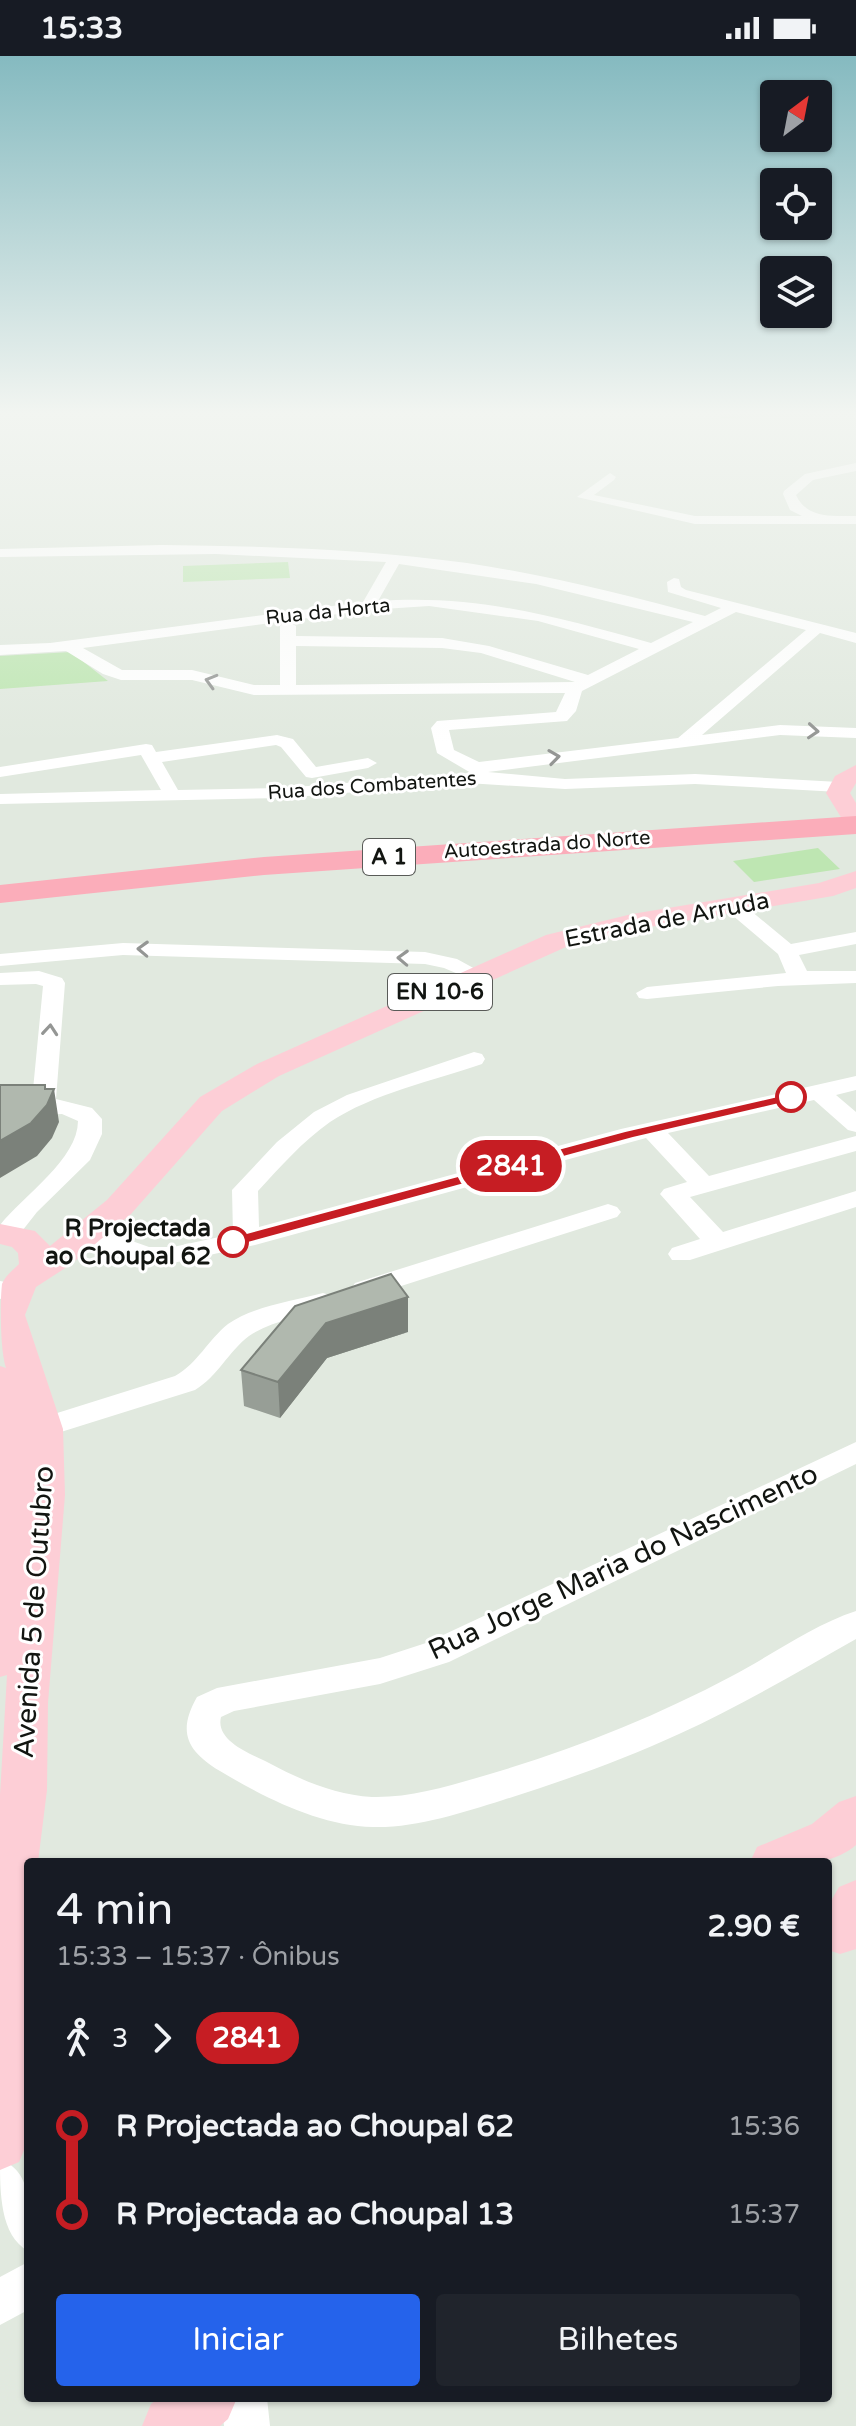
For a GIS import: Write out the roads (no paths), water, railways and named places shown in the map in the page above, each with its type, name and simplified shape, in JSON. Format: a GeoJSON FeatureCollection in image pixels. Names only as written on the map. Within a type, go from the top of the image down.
{"type":"FeatureCollection","features":[{"type":"Feature","properties":{"kind":"highway","name":"Autoestrada do Norte"},"geometry":{"type":"LineString","coordinates":[[0,894],[264,866],[780,821],[856,810]]}},
{"type":"Feature","properties":{"kind":"highway","name":"Autoestrada do Norte"},"geometry":{"type":"LineString","coordinates":[[0,879],[260,853],[780,821],[856,823]]}},
{"type":"Feature","properties":{"kind":"main road"},"geometry":{"type":"LineString","coordinates":[[847,780],[840,798],[856,823]]}},
{"type":"Feature","properties":{"kind":"main road","name":"Estrada de Arruda"},"geometry":{"type":"LineString","coordinates":[[10,1285],[58,1257],[119,1207],[195,1119],[224,1095],[268,1070],[556,941],[591,930],[824,890],[856,879]]}},
{"type":"Feature","properties":{"kind":"main road"},"geometry":{"type":"LineString","coordinates":[[10,1235],[64,1238],[87,1233]]}},
{"type":"Feature","properties":{"kind":"main road"},"geometry":{"type":"LineString","coordinates":[[10,1235],[32,1245],[37,1256],[36,1267],[10,1285]]}},
{"type":"Feature","properties":{"kind":"main road","name":"Avenida 5 de Outubro"},"geometry":{"type":"LineString","coordinates":[[8,1984],[7,1916],[12,1790],[26,1703],[45,1495],[29,1432],[7,1315],[10,1285]]}},
{"type":"Feature","properties":{"kind":"main road","name":"Avenida 5 de Outubro"},"geometry":{"type":"LineString","coordinates":[[0,1379],[29,1432],[16,1500],[0,1660]]}},
{"type":"Feature","properties":{"kind":"main road"},"geometry":{"type":"LineString","coordinates":[[784,1858],[829,1839],[856,1816]]}},
{"type":"Feature","properties":{"kind":"main road"},"geometry":{"type":"LineString","coordinates":[[8,1984],[24,2033]]}},
{"type":"Feature","properties":{"kind":"main road"},"geometry":{"type":"LineString","coordinates":[[0,2143],[24,2065]]}},
{"type":"Feature","properties":{"kind":"main road"},"geometry":{"type":"LineString","coordinates":[[173,2426],[202,2402]]}},
{"type":"Feature","properties":{"kind":"street"},"geometry":{"type":"LineString","coordinates":[[0,553],[169,549],[395,559],[546,581],[706,621]]}},
{"type":"Feature","properties":{"kind":"street"},"geometry":{"type":"LineString","coordinates":[[368,606],[395,559]]}},
{"type":"Feature","properties":{"kind":"street"},"geometry":{"type":"LineString","coordinates":[[674,582],[675,591],[856,638]]}},
{"type":"Feature","properties":{"kind":"street","name":"Rua da Horta"},"geometry":{"type":"LineString","coordinates":[[0,650],[69,646],[368,606],[429,602],[539,617],[652,648]]}},
{"type":"Feature","properties":{"kind":"street"},"geometry":{"type":"LineString","coordinates":[[69,646],[121,675],[181,674],[238,689],[288,691],[582,685],[732,608]]}},
{"type":"Feature","properties":{"kind":"street"},"geometry":{"type":"LineString","coordinates":[[288,616],[288,691]]}},
{"type":"Feature","properties":{"kind":"street"},"geometry":{"type":"LineString","coordinates":[[685,740],[817,628]]}},
{"type":"Feature","properties":{"kind":"street"},"geometry":{"type":"LineString","coordinates":[[288,641],[442,643],[483,649],[582,685]]}},
{"type":"Feature","properties":{"kind":"street"},"geometry":{"type":"LineString","coordinates":[[582,685],[568,711],[557,718],[443,725],[440,728],[446,753],[480,773],[685,740],[780,730],[856,733]]}},
{"type":"Feature","properties":{"kind":"street"},"geometry":{"type":"LineString","coordinates":[[152,758],[277,740],[287,743],[312,773],[368,763]]}},
{"type":"Feature","properties":{"kind":"street"},"geometry":{"type":"LineString","coordinates":[[0,772],[146,749],[173,796]]}},
{"type":"Feature","properties":{"kind":"street","name":"Rua dos Combatentes"},"geometry":{"type":"LineString","coordinates":[[0,799],[283,793],[480,773],[565,784],[695,779],[847,780]]}},
{"type":"Feature","properties":{"kind":"street"},"geometry":{"type":"LineString","coordinates":[[732,905],[787,951],[798,976]]}},
{"type":"Feature","properties":{"kind":"street"},"geometry":{"type":"LineString","coordinates":[[787,951],[856,938]]}},
{"type":"Feature","properties":{"kind":"street"},"geometry":{"type":"LineString","coordinates":[[0,960],[123,949],[425,958],[450,963],[477,976]]}},
{"type":"Feature","properties":{"kind":"street"},"geometry":{"type":"LineString","coordinates":[[647,993],[759,983],[798,976],[856,977]]}},
{"type":"Feature","properties":{"kind":"street"},"geometry":{"type":"LineString","coordinates":[[0,979],[39,977],[54,983],[43,1108]]}},
{"type":"Feature","properties":{"kind":"street"},"geometry":{"type":"LineString","coordinates":[[246,1239],[244,1197],[250,1183],[322,1117],[355,1100],[474,1059]]}},
{"type":"Feature","properties":{"kind":"street"},"geometry":{"type":"LineString","coordinates":[[87,1233],[157,1256],[246,1239],[651,1129],[856,1083]]}},
{"type":"Feature","properties":{"kind":"street"},"geometry":{"type":"LineString","coordinates":[[818,1091],[856,1125]]}},
{"type":"Feature","properties":{"kind":"street"},"geometry":{"type":"LineString","coordinates":[[0,1110],[72,1107],[85,1112],[90,1119],[90,1134],[81,1155],[28,1207],[10,1235]]}},
{"type":"Feature","properties":{"kind":"street"},"geometry":{"type":"LineString","coordinates":[[651,1129],[704,1185]]}},
{"type":"Feature","properties":{"kind":"street"},"geometry":{"type":"LineString","coordinates":[[717,1242],[673,1194],[856,1143]]}},
{"type":"Feature","properties":{"kind":"street"},"geometry":{"type":"LineString","coordinates":[[681,1254],[856,1199]]}},
{"type":"Feature","properties":{"kind":"street"},"geometry":{"type":"LineString","coordinates":[[29,1432],[194,1379],[245,1327],[608,1212]]}},
{"type":"Feature","properties":{"kind":"street","name":"Rua Jorge Maria do Nascimento"},"geometry":{"type":"LineString","coordinates":[[856,1452],[437,1653],[380,1671],[229,1698],[209,1707],[201,1728],[204,1739],[213,1748],[243,1766],[305,1796],[347,1809],[393,1811],[444,1803],[536,1775],[642,1735],[856,1624]]}},
{"type":"Feature","properties":{"kind":"street"},"geometry":{"type":"LineString","coordinates":[[0,2180],[24,2222]]}},
{"type":"Feature","properties":{"kind":"street"},"geometry":{"type":"LineString","coordinates":[[0,2303],[24,2287]]}},
{"type":"Feature","properties":{"kind":"street"},"geometry":{"type":"LineString","coordinates":[[244,2402],[247,2426]]}},
{"type":"Feature","properties":{"kind":"place","name":"R Projectada ao Choupal 62"},"geometry":{"type":"Point","coordinates":[233,1242]}}]}
